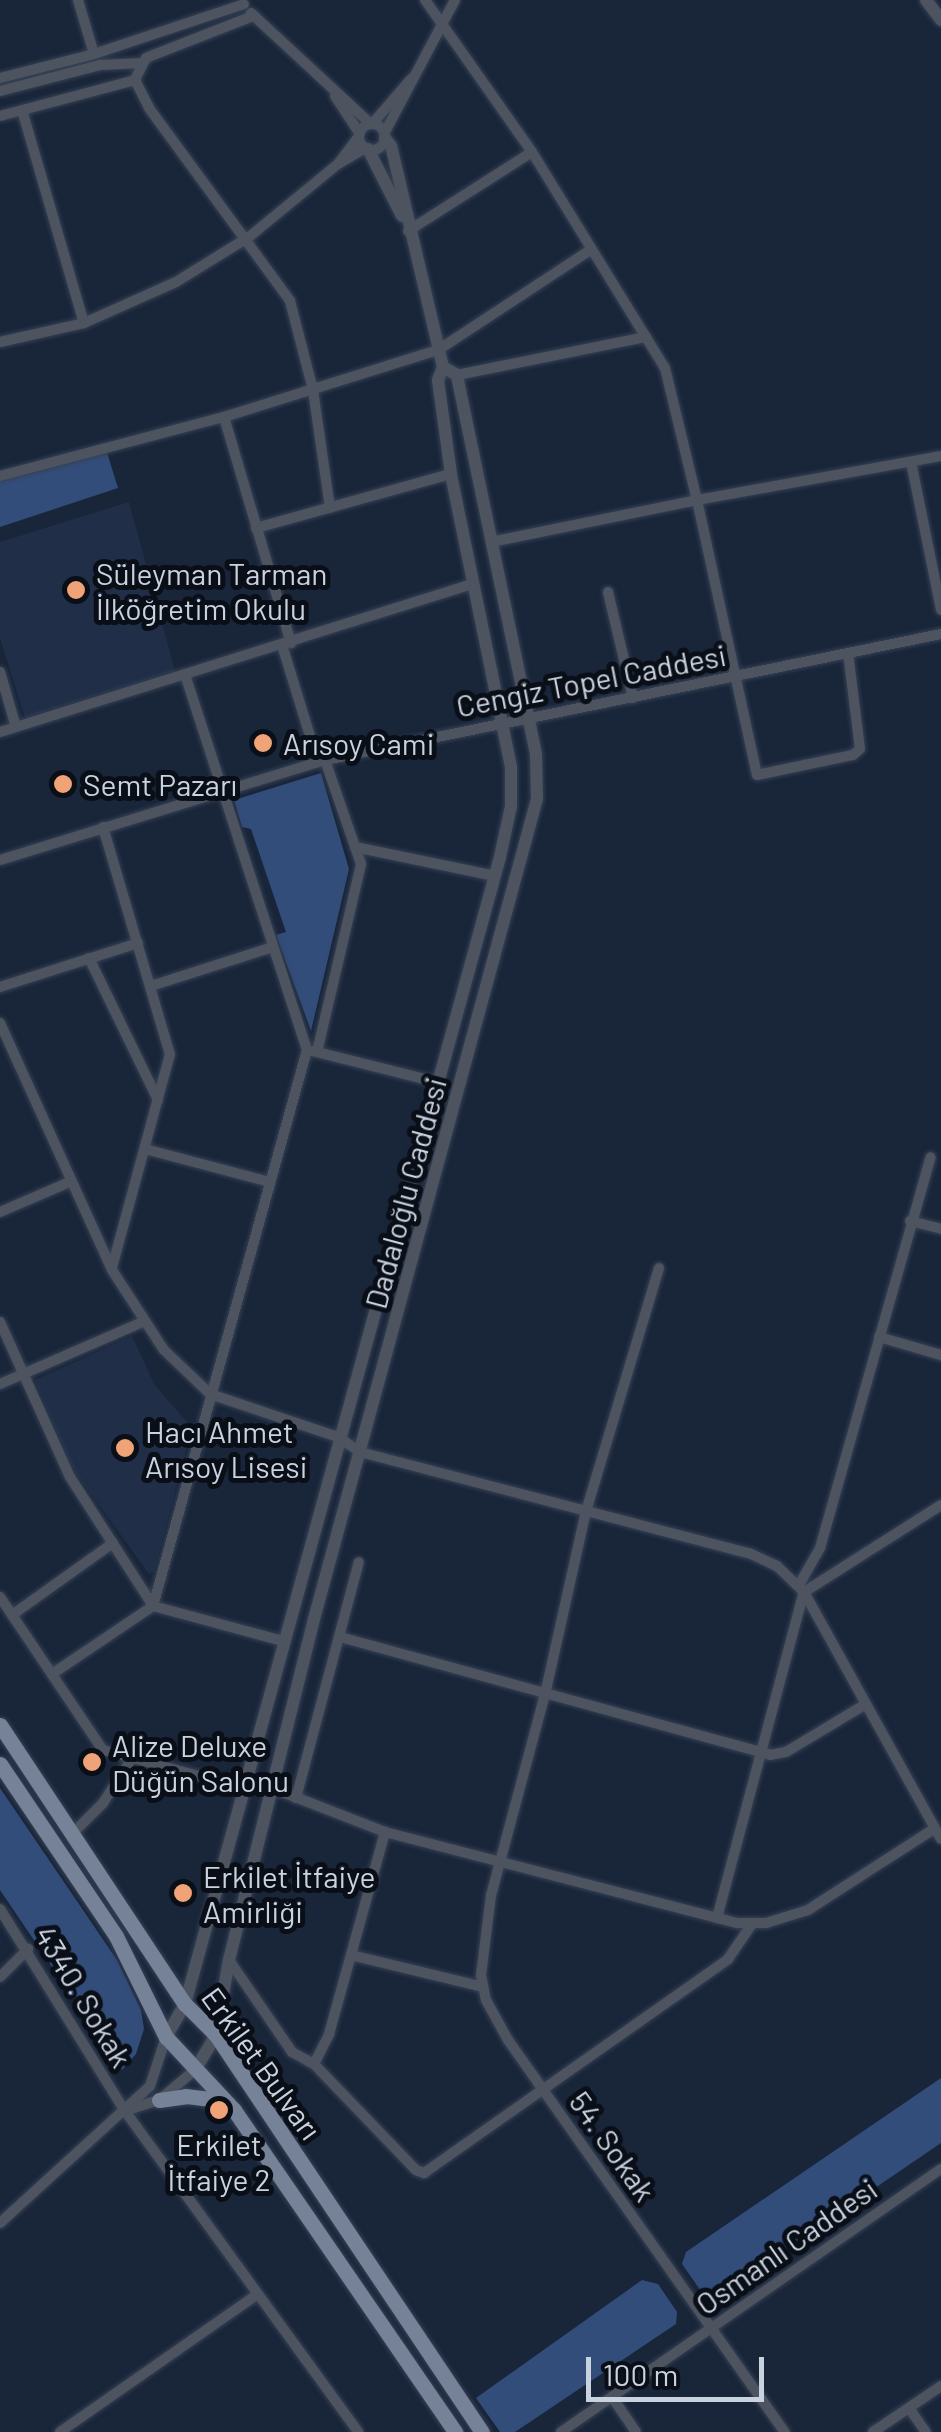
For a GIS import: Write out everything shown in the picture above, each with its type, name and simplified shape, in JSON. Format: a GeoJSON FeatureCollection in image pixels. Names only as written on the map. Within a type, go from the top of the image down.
{"type":"FeatureCollection","features":[{"type":"Feature","properties":{"kind":"main road","name":"Erkilet Bulvarı"},"geometry":{"type":"LineString","coordinates":[[0,1726],[185,2004],[216,2035],[482,2432]]}},
{"type":"Feature","properties":{"kind":"main road","name":"Erkilet Bulvarı"},"geometry":{"type":"LineString","coordinates":[[0,1764],[116,1936],[166,2037],[224,2101],[455,2432]]}},
{"type":"Feature","properties":{"kind":"main road"},"geometry":{"type":"LineString","coordinates":[[159,2100],[186,2096],[224,2101]]}},
{"type":"Feature","properties":{"kind":"street"},"geometry":{"type":"LineString","coordinates":[[78,0],[94,54]]}},
{"type":"Feature","properties":{"kind":"street"},"geometry":{"type":"LineString","coordinates":[[425,0],[532,152],[646,336],[675,396],[756,775],[852,755],[862,742],[848,653]]}},
{"type":"Feature","properties":{"kind":"street"},"geometry":{"type":"LineString","coordinates":[[0,342],[84,323],[176,282],[243,241],[338,164],[377,148],[454,0]]}},
{"type":"Feature","properties":{"kind":"street"},"geometry":{"type":"LineString","coordinates":[[926,0],[941,20]]}},
{"type":"Feature","properties":{"kind":"street"},"geometry":{"type":"LineString","coordinates":[[0,78],[94,54],[243,2],[334,95],[384,136]]}},
{"type":"Feature","properties":{"kind":"street"},"geometry":{"type":"LineString","coordinates":[[0,90],[100,65],[142,63],[178,42],[254,16]]}},
{"type":"Feature","properties":{"kind":"street"},"geometry":{"type":"LineString","coordinates":[[142,63],[135,80],[148,108],[290,302],[312,390],[330,508]]}},
{"type":"Feature","properties":{"kind":"street"},"geometry":{"type":"LineString","coordinates":[[338,164],[412,78]]}},
{"type":"Feature","properties":{"kind":"street"},"geometry":{"type":"LineString","coordinates":[[0,116],[135,80]]}},
{"type":"Feature","properties":{"kind":"street"},"geometry":{"type":"LineString","coordinates":[[334,95],[367,149]]}},
{"type":"Feature","properties":{"kind":"street"},"geometry":{"type":"LineString","coordinates":[[22,110],[84,323]]}},
{"type":"Feature","properties":{"kind":"street","name":"Dadaloğlu Caddesi"},"geometry":{"type":"LineString","coordinates":[[166,2037],[185,2004],[511,806],[511,767],[451,474],[438,380],[443,367],[391,146],[384,136]]}},
{"type":"Feature","properties":{"kind":"street","name":"Dadaloğlu Caddesi"},"geometry":{"type":"LineString","coordinates":[[367,149],[407,227]]}},
{"type":"Feature","properties":{"kind":"street"},"geometry":{"type":"LineString","coordinates":[[407,227],[532,152]]}},
{"type":"Feature","properties":{"kind":"street"},"geometry":{"type":"LineString","coordinates":[[0,476],[224,417],[438,350],[590,250]]}},
{"type":"Feature","properties":{"kind":"street"},"geometry":{"type":"LineString","coordinates":[[443,367],[457,375],[646,336]]}},
{"type":"Feature","properties":{"kind":"street","name":"Dadaloğlu Caddesi"},"geometry":{"type":"LineString","coordinates":[[216,2035],[272,1788],[534,817],[537,768],[457,375]]}},
{"type":"Feature","properties":{"kind":"street"},"geometry":{"type":"LineString","coordinates":[[52,1674],[153,1606],[270,1182],[312,1051],[361,864],[321,761],[224,417]]}},
{"type":"Feature","properties":{"kind":"street"},"geometry":{"type":"LineString","coordinates":[[491,542],[941,456]]}},
{"type":"Feature","properties":{"kind":"street"},"geometry":{"type":"LineString","coordinates":[[912,462],[941,610]]}},
{"type":"Feature","properties":{"kind":"street"},"geometry":{"type":"LineString","coordinates":[[256,528],[451,474]]}},
{"type":"Feature","properties":{"kind":"street"},"geometry":{"type":"LineString","coordinates":[[0,732],[186,677],[472,584]]}},
{"type":"Feature","properties":{"kind":"street"},"geometry":{"type":"LineString","coordinates":[[608,592],[633,698]]}},
{"type":"Feature","properties":{"kind":"street","name":"Cengiz Topel Caddesi"},"geometry":{"type":"LineString","coordinates":[[0,860],[321,761],[941,634]]}},
{"type":"Feature","properties":{"kind":"street"},"geometry":{"type":"LineString","coordinates":[[0,672],[16,727]]}},
{"type":"Feature","properties":{"kind":"street"},"geometry":{"type":"LineString","coordinates":[[186,677],[220,790],[312,1051]]}},
{"type":"Feature","properties":{"kind":"street"},"geometry":{"type":"LineString","coordinates":[[103,827],[170,1054],[112,1270]]}},
{"type":"Feature","properties":{"kind":"street"},"geometry":{"type":"LineString","coordinates":[[355,847],[495,876]]}},
{"type":"Feature","properties":{"kind":"street"},"geometry":{"type":"LineString","coordinates":[[0,986],[138,942]]}},
{"type":"Feature","properties":{"kind":"street"},"geometry":{"type":"LineString","coordinates":[[151,986],[273,947]]}},
{"type":"Feature","properties":{"kind":"street"},"geometry":{"type":"LineString","coordinates":[[89,958],[158,1100]]}},
{"type":"Feature","properties":{"kind":"street"},"geometry":{"type":"LineString","coordinates":[[0,1022],[112,1270],[164,1350],[210,1394],[338,1437],[360,1452],[748,1553],[778,1566],[802,1588],[938,1834],[808,1910],[752,1924],[385,1832],[272,1788]]}},
{"type":"Feature","properties":{"kind":"street"},"geometry":{"type":"LineString","coordinates":[[312,1051],[436,1082]]}},
{"type":"Feature","properties":{"kind":"street"},"geometry":{"type":"LineString","coordinates":[[145,1149],[270,1182]]}},
{"type":"Feature","properties":{"kind":"street"},"geometry":{"type":"LineString","coordinates":[[717,1918],[802,1588],[817,1557],[931,1156]]}},
{"type":"Feature","properties":{"kind":"street"},"geometry":{"type":"LineString","coordinates":[[0,1212],[72,1181]]}},
{"type":"Feature","properties":{"kind":"street"},"geometry":{"type":"LineString","coordinates":[[910,1221],[941,1229]]}},
{"type":"Feature","properties":{"kind":"street","name":"54. Sokak"},"geometry":{"type":"LineString","coordinates":[[659,1268],[586,1511],[545,1694],[500,1862],[481,1964],[483,1988],[498,2024],[785,2432]]}},
{"type":"Feature","properties":{"kind":"street"},"geometry":{"type":"LineString","coordinates":[[0,1384],[145,1321]]}},
{"type":"Feature","properties":{"kind":"street"},"geometry":{"type":"LineString","coordinates":[[0,1322],[70,1478],[153,1606],[282,1641]]}},
{"type":"Feature","properties":{"kind":"street"},"geometry":{"type":"LineString","coordinates":[[880,1338],[941,1354]]}},
{"type":"Feature","properties":{"kind":"street"},"geometry":{"type":"LineString","coordinates":[[802,1588],[941,1505]]}},
{"type":"Feature","properties":{"kind":"street"},"geometry":{"type":"LineString","coordinates":[[12,1615],[113,1543]]}},
{"type":"Feature","properties":{"kind":"street"},"geometry":{"type":"LineString","coordinates":[[296,1798],[358,1562]]}},
{"type":"Feature","properties":{"kind":"street"},"geometry":{"type":"LineString","coordinates":[[0,1596],[104,1750],[243,1788]]}},
{"type":"Feature","properties":{"kind":"street"},"geometry":{"type":"LineString","coordinates":[[340,1637],[760,1753],[786,1752],[866,1704]]}},
{"type":"Feature","properties":{"kind":"street"},"geometry":{"type":"LineString","coordinates":[[72,1834],[103,1804],[132,1758]]}},
{"type":"Feature","properties":{"kind":"street"},"geometry":{"type":"LineString","coordinates":[[314,2064],[329,2034],[385,1832]]}},
{"type":"Feature","properties":{"kind":"street","name":"4340. Sokak"},"geometry":{"type":"LineString","coordinates":[[0,1908],[125,2111],[358,2432]]}},
{"type":"Feature","properties":{"kind":"street"},"geometry":{"type":"LineString","coordinates":[[230,1960],[292,2052],[314,2064],[420,2172],[428,2171],[728,1960],[752,1924]]}},
{"type":"Feature","properties":{"kind":"street"},"geometry":{"type":"LineString","coordinates":[[0,1977],[28,1950]]}},
{"type":"Feature","properties":{"kind":"street"},"geometry":{"type":"LineString","coordinates":[[351,1955],[483,1988]]}},
{"type":"Feature","properties":{"kind":"street"},"geometry":{"type":"LineString","coordinates":[[125,2111],[159,2100],[195,2070],[216,2035]]}},
{"type":"Feature","properties":{"kind":"street"},"geometry":{"type":"LineString","coordinates":[[0,2223],[150,2086],[166,2037]]}},
{"type":"Feature","properties":{"kind":"street","name":"Osmanlı Caddesi"},"geometry":{"type":"LineString","coordinates":[[561,2432],[941,2170]]}},
{"type":"Feature","properties":{"kind":"street"},"geometry":{"type":"LineString","coordinates":[[60,2432],[258,2294]]}},
{"type":"Feature","properties":{"kind":"street"},"geometry":{"type":"LineString","coordinates":[[873,2432],[941,2386]]}},
{"type":"Feature","properties":{"kind":"street"},"geometry":{"type":"LineString","coordinates":[[612,2397],[636,2432]]}},
{"type":"Feature","properties":{"kind":"street"},"geometry":{"type":"LineString","coordinates":[[909,2408],[926,2432]]}},
{"type":"Feature","properties":{"kind":"shaded area"},"geometry":{"type":"Polygon","coordinates":[[[104,443],[118,488],[0,527],[0,475],[104,443]]]}},
{"type":"Feature","properties":{"kind":"shaded area","name":"Süleyman Tarman İlköğretim Okulu"},"geometry":{"type":"Polygon","coordinates":[[[129,502],[175,671],[25,718],[0,638],[0,542],[129,502]]]}},
{"type":"Feature","properties":{"kind":"shaded area"},"geometry":{"type":"Polygon","coordinates":[[[321,773],[349,869],[311,1031],[276,935],[286,932],[251,829],[242,827],[234,800],[321,773]]]}},
{"type":"Feature","properties":{"kind":"shaded area","name":"Hacı Ahmet Arısoy Lisesi"},"geometry":{"type":"Polygon","coordinates":[[[132,1336],[154,1384],[192,1428],[154,1572],[149,1574],[73,1469],[35,1380],[132,1336]]]}},
{"type":"Feature","properties":{"kind":"shaded area"},"geometry":{"type":"Polygon","coordinates":[[[0,1788],[117,1960],[141,2010],[144,2029],[136,2054],[122,2070],[0,1890],[0,1788]]]}},
{"type":"Feature","properties":{"kind":"shaded area"},"geometry":{"type":"Polygon","coordinates":[[[941,2078],[941,2143],[718,2295],[703,2294],[682,2264],[686,2252],[941,2078]]]}},
{"type":"Feature","properties":{"kind":"shaded area"},"geometry":{"type":"Polygon","coordinates":[[[642,2280],[658,2284],[677,2312],[676,2324],[515,2432],[500,2432],[476,2398],[642,2280]]]}},
{"type":"Feature","properties":{"kind":"place","name":"Süleyman Tarman İlköğretim Okulu"},"geometry":{"type":"Point","coordinates":[76,590]}},
{"type":"Feature","properties":{"kind":"place","name":"Arısoy Cami"},"geometry":{"type":"Point","coordinates":[263,743]}},
{"type":"Feature","properties":{"kind":"place","name":"Semt Pazarı"},"geometry":{"type":"Point","coordinates":[63,784]}},
{"type":"Feature","properties":{"kind":"place","name":"Hacı Ahmet Arısoy Lisesi"},"geometry":{"type":"Point","coordinates":[125,1448]}},
{"type":"Feature","properties":{"kind":"place","name":"Alize Deluxe Düğün Salonu"},"geometry":{"type":"Point","coordinates":[92,1762]}},
{"type":"Feature","properties":{"kind":"place","name":"Erkilet İtfaiye Amirliği"},"geometry":{"type":"Point","coordinates":[183,1893]}},
{"type":"Feature","properties":{"kind":"place","name":"Erkilet İtfaiye 2"},"geometry":{"type":"Point","coordinates":[219,2110]}}]}
